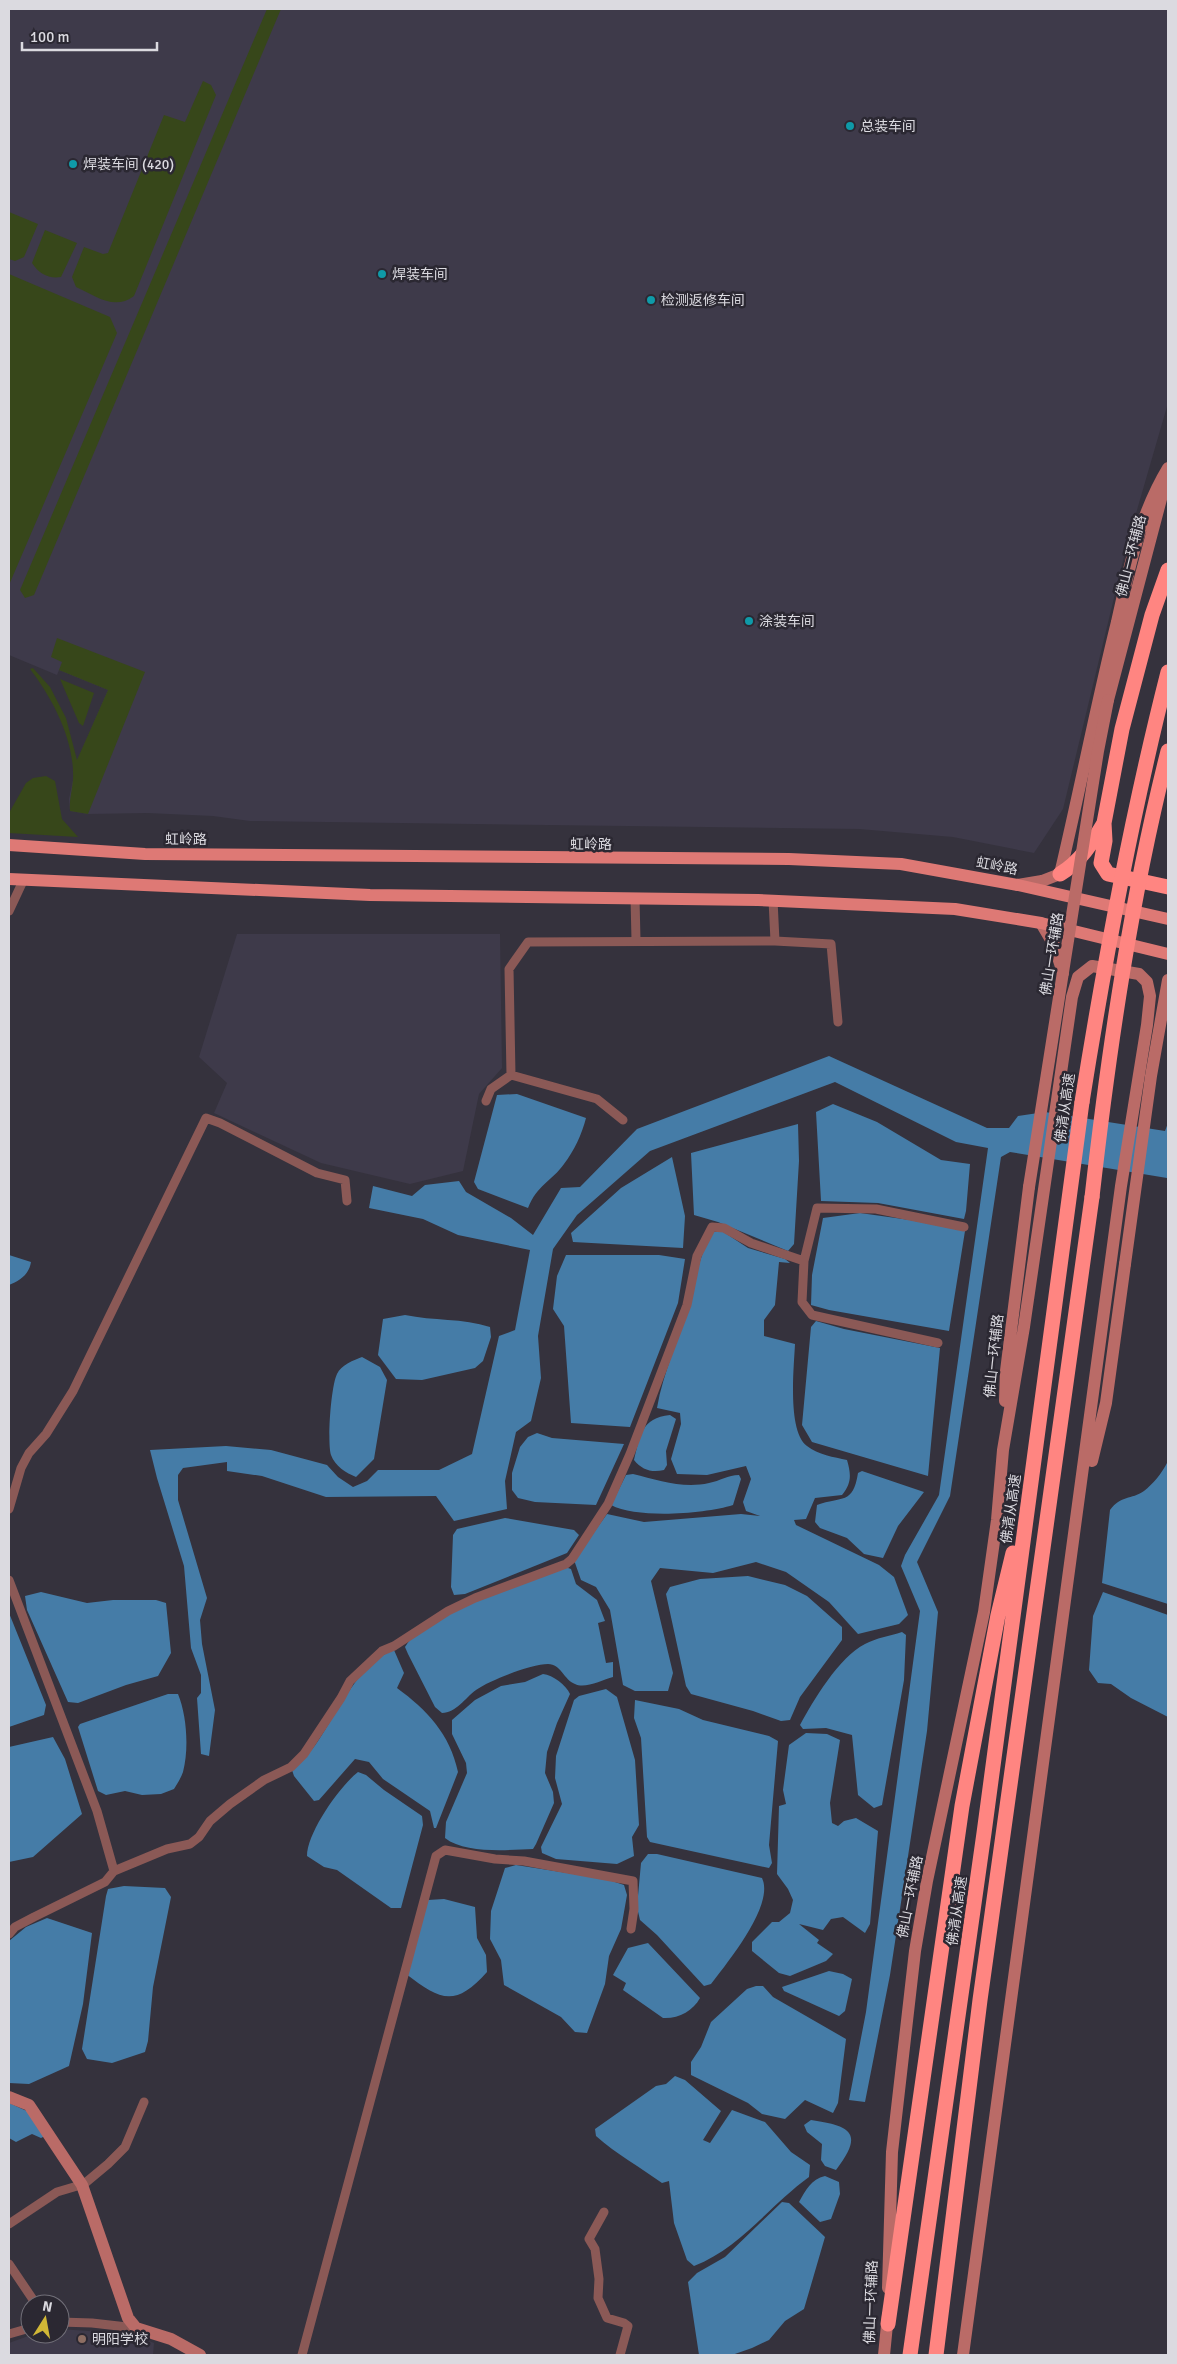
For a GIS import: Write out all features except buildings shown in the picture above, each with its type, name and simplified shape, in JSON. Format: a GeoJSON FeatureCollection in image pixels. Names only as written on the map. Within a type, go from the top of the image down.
{"type":"FeatureCollection","features":[{"type":"Feature","properties":{"kind":"highway"},"geometry":{"type":"LineString","coordinates":[[1168,570],[1152,615],[1122,729],[1104,823],[1105,841],[1101,863],[1108,874],[1168,887]]}},
{"type":"Feature","properties":{"kind":"highway","name":"佛清从高速"},"geometry":{"type":"LineString","coordinates":[[910,2355],[1033,1472],[1082,1102],[1101,982],[1168,672]]}},
{"type":"Feature","properties":{"kind":"highway"},"geometry":{"type":"LineString","coordinates":[[936,2355],[979,2009],[1092,1197],[1116,1008],[1142,866],[1168,751]]}},
{"type":"Feature","properties":{"kind":"highway"},"geometry":{"type":"LineString","coordinates":[[1060,874],[1074,866],[1093,842],[1104,823]]}},
{"type":"Feature","properties":{"kind":"highway"},"geometry":{"type":"LineString","coordinates":[[888,2324],[962,1806],[998,1615],[1033,1472]]}},
{"type":"Feature","properties":{"kind":"main road","name":"佛山一环辅路"},"geometry":{"type":"LineString","coordinates":[[884,2355],[888,2324],[888,2230],[892,2152],[915,1951],[927,1881],[984,1612],[997,1520],[1003,1450],[1006,1371],[1029,1188],[1098,751],[1108,700],[1168,469]]}},
{"type":"Feature","properties":{"kind":"main road"},"geometry":{"type":"LineString","coordinates":[[1018,885],[1042,882],[1060,874],[1097,702],[1137,536],[1154,492],[1168,469]]}},
{"type":"Feature","properties":{"kind":"main road","name":"虹岭路"},"geometry":{"type":"LineString","coordinates":[[9,846],[145,854],[789,859],[901,864],[1018,885],[1168,919]]}},
{"type":"Feature","properties":{"kind":"main road"},"geometry":{"type":"LineString","coordinates":[[9,879],[370,895],[773,900],[955,909],[1041,923],[1168,954]]}},
{"type":"Feature","properties":{"kind":"main road"},"geometry":{"type":"LineString","coordinates":[[1041,923],[1054,945],[1072,997]]}},
{"type":"Feature","properties":{"kind":"main road","name":"佛山一环辅路"},"geometry":{"type":"LineString","coordinates":[[1003,1450],[1072,997],[1078,977],[1084,970],[1092,966],[1139,974],[1147,982],[1150,996],[1147,1025],[1130,1121],[1076,1524]]}},
{"type":"Feature","properties":{"kind":"main road"},"geometry":{"type":"LineString","coordinates":[[963,2355],[1076,1524],[1106,1403],[1147,1103],[1168,980]]}},
{"type":"Feature","properties":{"kind":"main road"},"geometry":{"type":"LineString","coordinates":[[1147,1025],[1157,1006],[1168,998]]}},
{"type":"Feature","properties":{"kind":"main road"},"geometry":{"type":"LineString","coordinates":[[9,2097],[30,2105],[82,2184],[128,2318],[136,2328],[171,2339],[200,2355]]}},
{"type":"Feature","properties":{"kind":"street"},"geometry":{"type":"LineString","coordinates":[[9,911],[22,881]]}},
{"type":"Feature","properties":{"kind":"street"},"geometry":{"type":"LineString","coordinates":[[635,898],[636,940]]}},
{"type":"Feature","properties":{"kind":"street"},"geometry":{"type":"LineString","coordinates":[[773,900],[775,941]]}},
{"type":"Feature","properties":{"kind":"street"},"geometry":{"type":"LineString","coordinates":[[511,1076],[509,969],[528,942],[636,940],[775,941],[831,944],[838,1022]]}},
{"type":"Feature","properties":{"kind":"street"},"geometry":{"type":"LineString","coordinates":[[486,1101],[491,1089],[511,1076],[597,1099],[623,1120]]}},
{"type":"Feature","properties":{"kind":"street"},"geometry":{"type":"LineString","coordinates":[[9,1509],[21,1468],[29,1453],[46,1434],[73,1390],[206,1118],[220,1122],[317,1173],[345,1180],[347,1200]]}},
{"type":"Feature","properties":{"kind":"street"},"geometry":{"type":"LineString","coordinates":[[938,1343],[812,1315],[802,1302],[804,1261],[817,1208],[876,1209],[964,1227]]}},
{"type":"Feature","properties":{"kind":"street"},"geometry":{"type":"LineString","coordinates":[[9,1934],[16,1927],[34,1917],[105,1882],[114,1871],[167,1849],[190,1844],[199,1837],[210,1821],[230,1804],[264,1780],[291,1766],[314,1740],[350,1681],[382,1651],[394,1646],[448,1611],[475,1598],[566,1564],[572,1559],[608,1504],[630,1454],[687,1304],[697,1256],[712,1227],[724,1228],[750,1243],[804,1261]]}},
{"type":"Feature","properties":{"kind":"street"},"geometry":{"type":"LineString","coordinates":[[9,1580],[97,1811],[114,1871]]}},
{"type":"Feature","properties":{"kind":"street"},"geometry":{"type":"LineString","coordinates":[[302,2355],[436,1856],[445,1850],[495,1859],[524,1861],[633,1880],[634,1909],[631,1929]]}},
{"type":"Feature","properties":{"kind":"street"},"geometry":{"type":"LineString","coordinates":[[9,2224],[57,2192],[82,2184],[125,2147],[144,2102]]}},
{"type":"Feature","properties":{"kind":"street"},"geometry":{"type":"LineString","coordinates":[[604,2212],[589,2239],[595,2249],[599,2279],[598,2298],[607,2318],[628,2326],[620,2355]]}},
{"type":"Feature","properties":{"kind":"street"},"geometry":{"type":"LineString","coordinates":[[9,2264],[29,2294]]}},
{"type":"Feature","properties":{"kind":"street"},"geometry":{"type":"LineString","coordinates":[[70,2322],[136,2328]]}},
{"type":"Feature","properties":{"kind":"shaded area"},"geometry":{"type":"Polygon","coordinates":[[[9,9],[1168,9],[1168,403],[1126,548],[1063,809],[1034,853],[953,837],[859,829],[250,821],[213,816],[147,813],[88,814],[70,811],[69,799],[77,761],[108,690],[59,670],[57,675],[9,655],[9,9]]]}},
{"type":"Feature","properties":{"kind":"shaded area"},"geometry":{"type":"Polygon","coordinates":[[[237,934],[500,934],[502,1068],[479,1094],[463,1171],[410,1184],[321,1163],[214,1113],[227,1083],[199,1057],[237,934]]]}},
{"type":"Feature","properties":{"kind":"shaded area","name":"明阳学校"},"geometry":{"type":"Polygon","coordinates":[[[70,2330],[131,2334],[154,2343],[153,2355],[9,2355],[9,2343],[20,2339],[20,2344],[70,2344],[70,2330]]]}},
{"type":"Feature","properties":{"kind":"green space"},"geometry":{"type":"Polygon","coordinates":[[[267,9],[281,9],[34,595],[25,598],[20,590],[267,9]]]}},
{"type":"Feature","properties":{"kind":"green space"},"geometry":{"type":"Polygon","coordinates":[[[203,81],[211,85],[216,95],[134,296],[127,300],[112,302],[98,298],[76,287],[72,277],[84,247],[103,254],[108,253],[164,115],[185,122],[203,81]]]}},
{"type":"Feature","properties":{"kind":"green space"},"geometry":{"type":"Polygon","coordinates":[[[9,212],[38,224],[24,257],[15,261],[9,259],[9,212]]]}},
{"type":"Feature","properties":{"kind":"green space"},"geometry":{"type":"Polygon","coordinates":[[[45,230],[77,243],[61,277],[45,275],[32,263],[45,230]]]}},
{"type":"Feature","properties":{"kind":"green space"},"geometry":{"type":"Polygon","coordinates":[[[9,274],[110,317],[117,333],[9,585],[9,274]]]}},
{"type":"Feature","properties":{"kind":"green space"},"geometry":{"type":"Polygon","coordinates":[[[57,638],[145,672],[88,814],[70,811],[73,765],[70,750],[61,721],[47,694],[30,669],[33,668],[50,687],[66,718],[77,760],[108,690],[59,670],[62,662],[51,657],[57,638]]]}},
{"type":"Feature","properties":{"kind":"green space"},"geometry":{"type":"Polygon","coordinates":[[[60,679],[94,693],[83,726],[79,723],[60,679]]]}},
{"type":"Feature","properties":{"kind":"green space"},"geometry":{"type":"Polygon","coordinates":[[[46,776],[55,781],[62,819],[78,837],[9,833],[9,813],[26,783],[33,778],[46,776]]]}},
{"type":"Feature","properties":{"kind":"water"},"geometry":{"type":"Polygon","coordinates":[[[829,1056],[987,1128],[1009,1128],[1018,1116],[1045,1112],[1165,1131],[1168,1123],[1167,1178],[1010,1152],[1001,1157],[950,1496],[917,1562],[938,1612],[927,1731],[890,1975],[865,2102],[849,2100],[866,2012],[920,1611],[901,1566],[905,1555],[939,1495],[988,1148],[956,1142],[835,1082],[650,1151],[577,1215],[553,1249],[538,1336],[541,1378],[531,1421],[516,1432],[505,1481],[507,1509],[454,1521],[436,1496],[326,1497],[262,1476],[227,1471],[227,1462],[183,1468],[178,1475],[178,1500],[207,1598],[200,1620],[202,1644],[215,1710],[209,1756],[201,1754],[197,1698],[201,1693],[201,1675],[191,1648],[184,1566],[150,1450],[226,1446],[271,1450],[327,1465],[338,1477],[353,1487],[367,1481],[378,1470],[439,1470],[472,1454],[499,1336],[515,1330],[530,1250],[458,1235],[423,1219],[369,1208],[373,1186],[412,1196],[425,1185],[459,1181],[466,1192],[511,1218],[533,1235],[561,1188],[580,1187],[637,1129],[829,1056]]]}},
{"type":"Feature","properties":{"kind":"water"},"geometry":{"type":"Polygon","coordinates":[[[517,1094],[586,1118],[568,1159],[540,1188],[528,1208],[478,1189],[474,1182],[497,1095],[517,1094]]]}},
{"type":"Feature","properties":{"kind":"water"},"geometry":{"type":"Polygon","coordinates":[[[833,1104],[877,1122],[941,1160],[970,1164],[964,1219],[878,1203],[821,1201],[816,1112],[833,1104]]]}},
{"type":"Feature","properties":{"kind":"water"},"geometry":{"type":"Polygon","coordinates":[[[798,1124],[799,1161],[794,1244],[788,1251],[718,1222],[694,1215],[691,1153],[798,1124]]]}},
{"type":"Feature","properties":{"kind":"water"},"geometry":{"type":"Polygon","coordinates":[[[672,1157],[685,1216],[683,1248],[573,1242],[571,1233],[621,1188],[672,1157]]]}},
{"type":"Feature","properties":{"kind":"water"},"geometry":{"type":"Polygon","coordinates":[[[860,1213],[910,1220],[965,1231],[949,1331],[829,1310],[811,1305],[812,1275],[823,1218],[860,1213]]]}},
{"type":"Feature","properties":{"kind":"water"},"geometry":{"type":"Polygon","coordinates":[[[722,1231],[748,1248],[785,1259],[790,1263],[779,1262],[775,1305],[764,1320],[764,1336],[795,1344],[793,1398],[794,1413],[801,1438],[807,1446],[816,1452],[847,1460],[850,1474],[849,1482],[842,1495],[815,1498],[806,1519],[794,1520],[796,1525],[879,1565],[894,1577],[908,1615],[899,1624],[858,1634],[829,1602],[786,1572],[756,1562],[713,1573],[660,1568],[651,1581],[673,1673],[668,1691],[635,1691],[623,1685],[610,1610],[596,1587],[581,1580],[574,1560],[607,1514],[644,1522],[741,1514],[760,1516],[746,1511],[743,1502],[751,1479],[746,1466],[707,1475],[677,1474],[671,1459],[681,1424],[680,1413],[657,1408],[663,1381],[686,1314],[704,1250],[713,1232],[722,1231]]]}},
{"type":"Feature","properties":{"kind":"water"},"geometry":{"type":"Polygon","coordinates":[[[9,1255],[31,1262],[28,1271],[23,1277],[9,1285],[9,1255]]]}},
{"type":"Feature","properties":{"kind":"water"},"geometry":{"type":"Polygon","coordinates":[[[566,1255],[659,1255],[685,1259],[678,1303],[630,1427],[571,1423],[564,1326],[553,1309],[557,1276],[566,1255]]]}},
{"type":"Feature","properties":{"kind":"water"},"geometry":{"type":"Polygon","coordinates":[[[405,1315],[469,1322],[490,1327],[491,1337],[483,1361],[475,1368],[422,1380],[396,1379],[378,1355],[383,1319],[405,1315]]]}},
{"type":"Feature","properties":{"kind":"water"},"geometry":{"type":"Polygon","coordinates":[[[816,1321],[844,1329],[940,1348],[928,1476],[812,1442],[802,1425],[811,1327],[816,1321]]]}},
{"type":"Feature","properties":{"kind":"water"},"geometry":{"type":"Polygon","coordinates":[[[362,1357],[380,1367],[387,1380],[374,1459],[356,1477],[341,1469],[331,1455],[331,1401],[335,1380],[339,1371],[345,1365],[362,1357]]]}},
{"type":"Feature","properties":{"kind":"water"},"geometry":{"type":"Polygon","coordinates":[[[670,1415],[676,1419],[666,1451],[667,1465],[664,1470],[651,1471],[634,1460],[640,1436],[647,1424],[660,1417],[670,1415]]]}},
{"type":"Feature","properties":{"kind":"water"},"geometry":{"type":"Polygon","coordinates":[[[537,1433],[552,1438],[624,1444],[596,1505],[535,1502],[518,1498],[512,1490],[512,1473],[520,1447],[528,1437],[537,1433]]]}},
{"type":"Feature","properties":{"kind":"water"},"geometry":{"type":"Polygon","coordinates":[[[1167,1463],[1168,1604],[1102,1583],[1110,1510],[1118,1502],[1144,1491],[1163,1471],[1167,1463]]]}},
{"type":"Feature","properties":{"kind":"water"},"geometry":{"type":"Polygon","coordinates":[[[862,1471],[924,1492],[898,1526],[883,1558],[864,1554],[847,1538],[820,1528],[815,1522],[817,1505],[845,1498],[849,1495],[856,1483],[858,1473],[862,1471]]]}},
{"type":"Feature","properties":{"kind":"water"},"geometry":{"type":"Polygon","coordinates":[[[633,1474],[671,1483],[690,1485],[709,1483],[735,1475],[739,1475],[741,1479],[733,1505],[689,1513],[654,1514],[637,1512],[611,1505],[626,1475],[633,1474]]]}},
{"type":"Feature","properties":{"kind":"water"},"geometry":{"type":"Polygon","coordinates":[[[505,1518],[574,1530],[579,1535],[567,1553],[465,1594],[454,1595],[451,1587],[453,1535],[457,1529],[505,1518]]]}},
{"type":"Feature","properties":{"kind":"water"},"geometry":{"type":"Polygon","coordinates":[[[565,1567],[571,1569],[576,1584],[597,1600],[605,1621],[598,1623],[606,1663],[613,1662],[613,1677],[589,1685],[579,1685],[571,1682],[556,1667],[548,1664],[541,1665],[511,1673],[482,1686],[452,1711],[442,1713],[435,1707],[405,1647],[417,1634],[434,1621],[455,1609],[503,1589],[565,1567]]]}},
{"type":"Feature","properties":{"kind":"water"},"geometry":{"type":"Polygon","coordinates":[[[748,1576],[785,1585],[807,1596],[842,1627],[842,1640],[800,1697],[790,1720],[781,1721],[753,1711],[691,1694],[686,1686],[666,1594],[670,1587],[700,1579],[748,1576]]]}},
{"type":"Feature","properties":{"kind":"water"},"geometry":{"type":"Polygon","coordinates":[[[41,1592],[87,1603],[113,1600],[156,1600],[166,1603],[171,1653],[158,1676],[126,1685],[78,1703],[68,1702],[27,1610],[25,1596],[41,1592]]]}},
{"type":"Feature","properties":{"kind":"water"},"geometry":{"type":"Polygon","coordinates":[[[1103,1592],[1168,1615],[1168,1717],[1131,1698],[1111,1684],[1098,1683],[1089,1670],[1093,1616],[1103,1592]]]}},
{"type":"Feature","properties":{"kind":"water"},"geometry":{"type":"Polygon","coordinates":[[[9,1613],[46,1705],[44,1715],[9,1727],[9,1613]]]}},
{"type":"Feature","properties":{"kind":"water"},"geometry":{"type":"Polygon","coordinates":[[[902,1632],[906,1635],[904,1680],[882,1805],[874,1808],[858,1795],[852,1735],[826,1728],[803,1729],[800,1725],[819,1692],[836,1669],[855,1650],[869,1642],[902,1632]]]}},
{"type":"Feature","properties":{"kind":"water"},"geometry":{"type":"Polygon","coordinates":[[[394,1650],[404,1673],[397,1688],[418,1705],[436,1724],[449,1746],[458,1772],[436,1828],[434,1828],[430,1811],[383,1779],[369,1762],[355,1759],[319,1800],[314,1801],[294,1776],[292,1770],[315,1745],[360,1676],[370,1665],[394,1650]]]}},
{"type":"Feature","properties":{"kind":"water"},"geometry":{"type":"Polygon","coordinates":[[[543,1674],[559,1681],[570,1694],[547,1752],[545,1773],[553,1792],[554,1803],[536,1844],[533,1849],[487,1850],[464,1847],[453,1843],[445,1838],[446,1822],[467,1773],[466,1763],[452,1734],[452,1720],[475,1700],[501,1686],[525,1682],[543,1674]]]}},
{"type":"Feature","properties":{"kind":"water"},"geometry":{"type":"Polygon","coordinates":[[[606,1689],[617,1697],[635,1760],[639,1825],[632,1837],[634,1856],[617,1864],[556,1859],[542,1853],[541,1847],[562,1804],[555,1778],[556,1756],[574,1700],[579,1696],[606,1689]]]}},
{"type":"Feature","properties":{"kind":"water"},"geometry":{"type":"Polygon","coordinates":[[[168,1694],[178,1694],[186,1733],[185,1763],[183,1772],[174,1789],[161,1794],[142,1795],[125,1791],[106,1795],[98,1791],[78,1727],[80,1724],[168,1694]]]}},
{"type":"Feature","properties":{"kind":"water"},"geometry":{"type":"Polygon","coordinates":[[[635,1700],[679,1709],[703,1720],[769,1736],[778,1741],[769,1845],[772,1863],[769,1868],[650,1842],[647,1837],[641,1738],[634,1718],[635,1700]]]}},
{"type":"Feature","properties":{"kind":"water"},"geometry":{"type":"Polygon","coordinates":[[[806,1733],[827,1734],[840,1740],[830,1803],[832,1823],[838,1826],[844,1821],[856,1818],[878,1831],[870,1924],[865,1933],[843,1917],[831,1919],[823,1930],[799,1924],[819,1940],[817,1943],[833,1954],[826,1961],[790,1976],[779,1973],[752,1951],[752,1942],[772,1922],[779,1922],[790,1913],[793,1900],[788,1889],[777,1874],[779,1806],[786,1804],[783,1790],[789,1745],[806,1733]]]}},
{"type":"Feature","properties":{"kind":"water"},"geometry":{"type":"Polygon","coordinates":[[[53,1737],[65,1759],[82,1814],[33,1857],[9,1862],[9,1747],[53,1737]]]}},
{"type":"Feature","properties":{"kind":"water"},"geometry":{"type":"Polygon","coordinates":[[[358,1772],[366,1775],[422,1816],[423,1825],[401,1908],[391,1908],[337,1870],[324,1867],[307,1856],[312,1835],[325,1811],[342,1788],[358,1772]]]}},
{"type":"Feature","properties":{"kind":"water"},"geometry":{"type":"Polygon","coordinates":[[[648,1854],[657,1854],[762,1878],[764,1889],[762,1903],[756,1918],[738,1948],[711,1984],[704,1986],[657,1935],[640,1920],[637,1907],[641,1863],[648,1854]]]}},
{"type":"Feature","properties":{"kind":"water"},"geometry":{"type":"Polygon","coordinates":[[[516,1865],[606,1879],[624,1885],[627,1895],[621,1929],[609,1956],[605,1984],[587,2033],[575,2032],[561,2017],[504,1985],[501,1960],[490,1939],[491,1911],[505,1868],[516,1865]]]}},
{"type":"Feature","properties":{"kind":"water"},"geometry":{"type":"Polygon","coordinates":[[[124,1886],[165,1888],[171,1897],[153,1987],[148,2041],[145,2052],[112,2063],[87,2059],[82,2049],[106,1896],[108,1889],[124,1886]]]}},
{"type":"Feature","properties":{"kind":"water"},"geometry":{"type":"Polygon","coordinates":[[[444,1899],[475,1907],[477,1938],[486,1955],[487,1972],[466,1991],[447,1996],[428,1990],[406,1974],[428,1900],[444,1899]]]}},
{"type":"Feature","properties":{"kind":"water"},"geometry":{"type":"Polygon","coordinates":[[[47,1918],[92,1933],[83,2004],[69,2066],[29,2084],[9,2083],[9,1941],[26,1927],[47,1918]]]}},
{"type":"Feature","properties":{"kind":"water"},"geometry":{"type":"Polygon","coordinates":[[[648,1943],[700,1998],[693,2007],[679,2016],[663,2018],[623,1990],[626,1983],[613,1975],[628,1948],[648,1943]]]}},
{"type":"Feature","properties":{"kind":"water"},"geometry":{"type":"Polygon","coordinates":[[[829,1971],[843,1974],[852,1979],[845,2011],[839,2016],[784,1991],[782,1987],[829,1971]]]}},
{"type":"Feature","properties":{"kind":"water"},"geometry":{"type":"Polygon","coordinates":[[[763,1986],[773,1997],[846,2039],[838,2103],[833,2113],[805,2100],[785,2119],[762,2114],[748,2103],[691,2075],[691,2062],[701,2047],[711,2022],[747,1989],[763,1986]]]}},
{"type":"Feature","properties":{"kind":"water"},"geometry":{"type":"Polygon","coordinates":[[[675,2076],[685,2080],[721,2111],[703,2140],[710,2143],[732,2110],[765,2122],[791,2152],[810,2165],[809,2177],[794,2188],[740,2238],[726,2249],[694,2266],[687,2260],[674,2223],[669,2181],[662,2183],[620,2155],[596,2136],[595,2129],[656,2086],[666,2084],[675,2076]]]}},
{"type":"Feature","properties":{"kind":"water"},"geometry":{"type":"Polygon","coordinates":[[[9,2103],[29,2112],[47,2135],[41,2138],[32,2134],[16,2142],[9,2138],[9,2103]]]}},
{"type":"Feature","properties":{"kind":"water"},"geometry":{"type":"Polygon","coordinates":[[[811,2120],[844,2128],[849,2133],[851,2139],[850,2147],[836,2170],[825,2166],[821,2160],[822,2144],[807,2132],[804,2125],[811,2120]]]}},
{"type":"Feature","properties":{"kind":"water"},"geometry":{"type":"Polygon","coordinates":[[[825,2176],[839,2182],[840,2194],[831,2219],[820,2222],[799,2202],[812,2182],[825,2176]]]}},
{"type":"Feature","properties":{"kind":"water"},"geometry":{"type":"Polygon","coordinates":[[[782,2202],[789,2203],[825,2237],[804,2309],[785,2321],[769,2340],[752,2348],[732,2355],[699,2355],[688,2282],[697,2273],[725,2257],[782,2202]]]}},
{"type":"Feature","properties":{"kind":"place","name":"总装车间"},"geometry":{"type":"Point","coordinates":[850,126]}},
{"type":"Feature","properties":{"kind":"place","name":"焊装车间 (420)"},"geometry":{"type":"Point","coordinates":[73,164]}},
{"type":"Feature","properties":{"kind":"place","name":"焊装车间"},"geometry":{"type":"Point","coordinates":[382,274]}},
{"type":"Feature","properties":{"kind":"place","name":"检测返修车间"},"geometry":{"type":"Point","coordinates":[651,300]}},
{"type":"Feature","properties":{"kind":"place","name":"涂装车间"},"geometry":{"type":"Point","coordinates":[749,621]}},
{"type":"Feature","properties":{"kind":"place","name":"明阳学校"},"geometry":{"type":"Point","coordinates":[82,2339]}}]}
